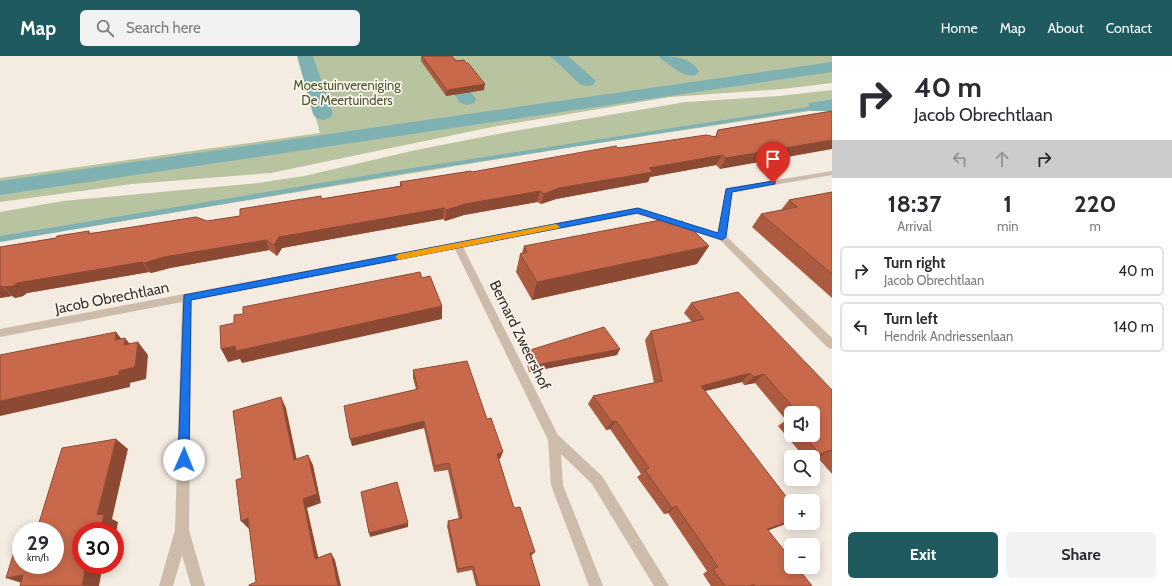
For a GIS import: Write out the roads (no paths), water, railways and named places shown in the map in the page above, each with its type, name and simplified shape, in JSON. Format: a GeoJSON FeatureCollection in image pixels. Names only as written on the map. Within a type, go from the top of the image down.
{"type":"FeatureCollection","features":[{"type":"Feature","properties":{"kind":"street"},"geometry":{"type":"LineString","coordinates":[[832,173],[729,190],[722,237],[832,345]]}},
{"type":"Feature","properties":{"kind":"street","name":"Jacob Obrechtlaan"},"geometry":{"type":"LineString","coordinates":[[0,333],[638,211],[722,237]]}},
{"type":"Feature","properties":{"kind":"street","name":"Bernard Zweershof"},"geometry":{"type":"LineString","coordinates":[[458,246],[554,439],[597,480],[662,586]]}},
{"type":"Feature","properties":{"kind":"street"},"geometry":{"type":"LineString","coordinates":[[166,586],[182,530],[187,297]]}},
{"type":"Feature","properties":{"kind":"street","name":"Bernard Zweershof"},"geometry":{"type":"LineString","coordinates":[[554,439],[558,485],[596,586]]}},
{"type":"Feature","properties":{"kind":"street"},"geometry":{"type":"LineString","coordinates":[[182,530],[198,586]]}},
{"type":"Feature","properties":{"kind":"water"},"geometry":{"type":"Polygon","coordinates":[[[832,99],[832,111],[810,111],[808,103],[832,99]]]}},
{"type":"Feature","properties":{"kind":"waterway"},"geometry":{"type":"LineString","coordinates":[[305,56],[323,114]]}},
{"type":"Feature","properties":{"kind":"waterway"},"geometry":{"type":"LineString","coordinates":[[436,56],[467,99]]}},
{"type":"Feature","properties":{"kind":"waterway"},"geometry":{"type":"LineString","coordinates":[[558,56],[587,81]]}},
{"type":"Feature","properties":{"kind":"waterway"},"geometry":{"type":"LineString","coordinates":[[667,56],[690,71]]}},
{"type":"Feature","properties":{"kind":"waterway"},"geometry":{"type":"LineString","coordinates":[[0,188],[832,67]]}},
{"type":"Feature","properties":{"kind":"waterway"},"geometry":{"type":"LineString","coordinates":[[0,239],[406,171],[820,107]]}},
{"type":"Feature","properties":{"kind":"park label","name":"Moestuinvereniging De Meertuinders"},"geometry":{"type":"Point","coordinates":[347,92]}}]}
